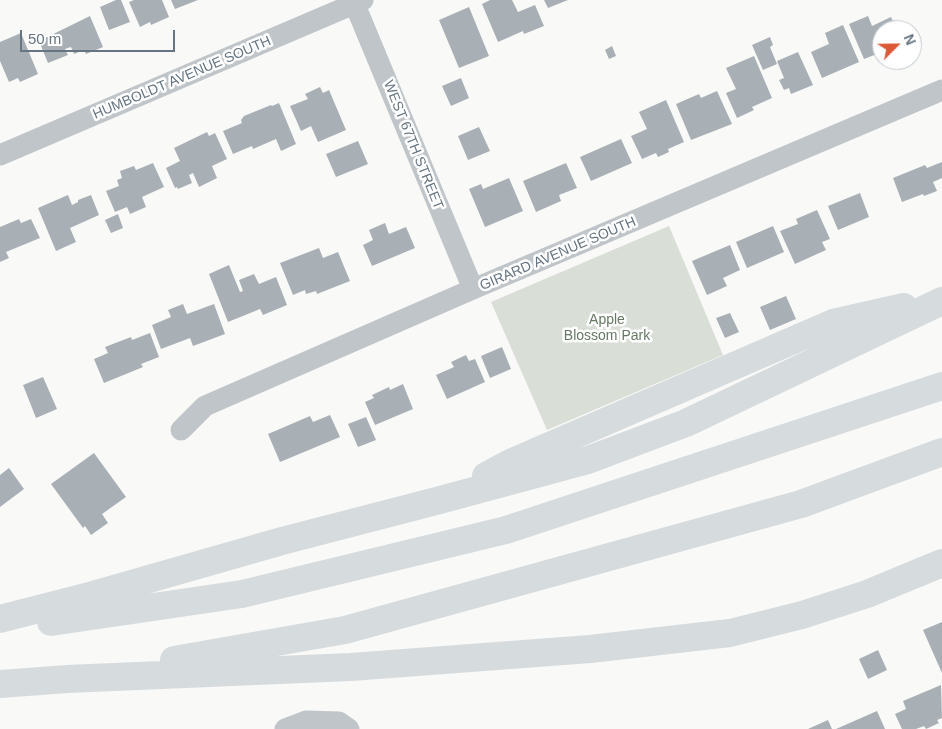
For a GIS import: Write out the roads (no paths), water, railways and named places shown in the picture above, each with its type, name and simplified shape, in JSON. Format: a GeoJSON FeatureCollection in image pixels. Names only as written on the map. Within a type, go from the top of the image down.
{"type":"FeatureCollection","features":[{"type":"Feature","properties":{"kind":"highway"},"geometry":{"type":"LineString","coordinates":[[0,619],[93,595],[282,541],[588,460],[686,423],[942,300]]}},
{"type":"Feature","properties":{"kind":"highway"},"geometry":{"type":"LineString","coordinates":[[0,629],[242,594],[506,530],[942,386]]}},
{"type":"Feature","properties":{"kind":"highway"},"geometry":{"type":"LineString","coordinates":[[67,679],[345,630],[801,504],[942,452]]}},
{"type":"Feature","properties":{"kind":"highway"},"geometry":{"type":"LineString","coordinates":[[0,684],[67,679],[351,667],[590,649],[730,633],[802,616],[839,604],[942,563]]}},
{"type":"Feature","properties":{"kind":"street","name":"HUMBOLDT AVENUE SOUTH"},"geometry":{"type":"LineString","coordinates":[[0,156],[357,1]]}},
{"type":"Feature","properties":{"kind":"street","name":"WEST 67TH STREET"},"geometry":{"type":"LineString","coordinates":[[357,1],[473,290]]}},
{"type":"Feature","properties":{"kind":"street","name":"GIRARD AVENUE SOUTH"},"geometry":{"type":"LineString","coordinates":[[181,430],[205,406],[942,90]]}},
{"type":"Feature","properties":{"kind":"street"},"geometry":{"type":"LineString","coordinates":[[285,729],[306,721],[339,722],[350,729]]}},
{"type":"Feature","properties":{"kind":"park label","name":"Apple Blossom Park"},"geometry":{"type":"Point","coordinates":[607,328]}}]}
